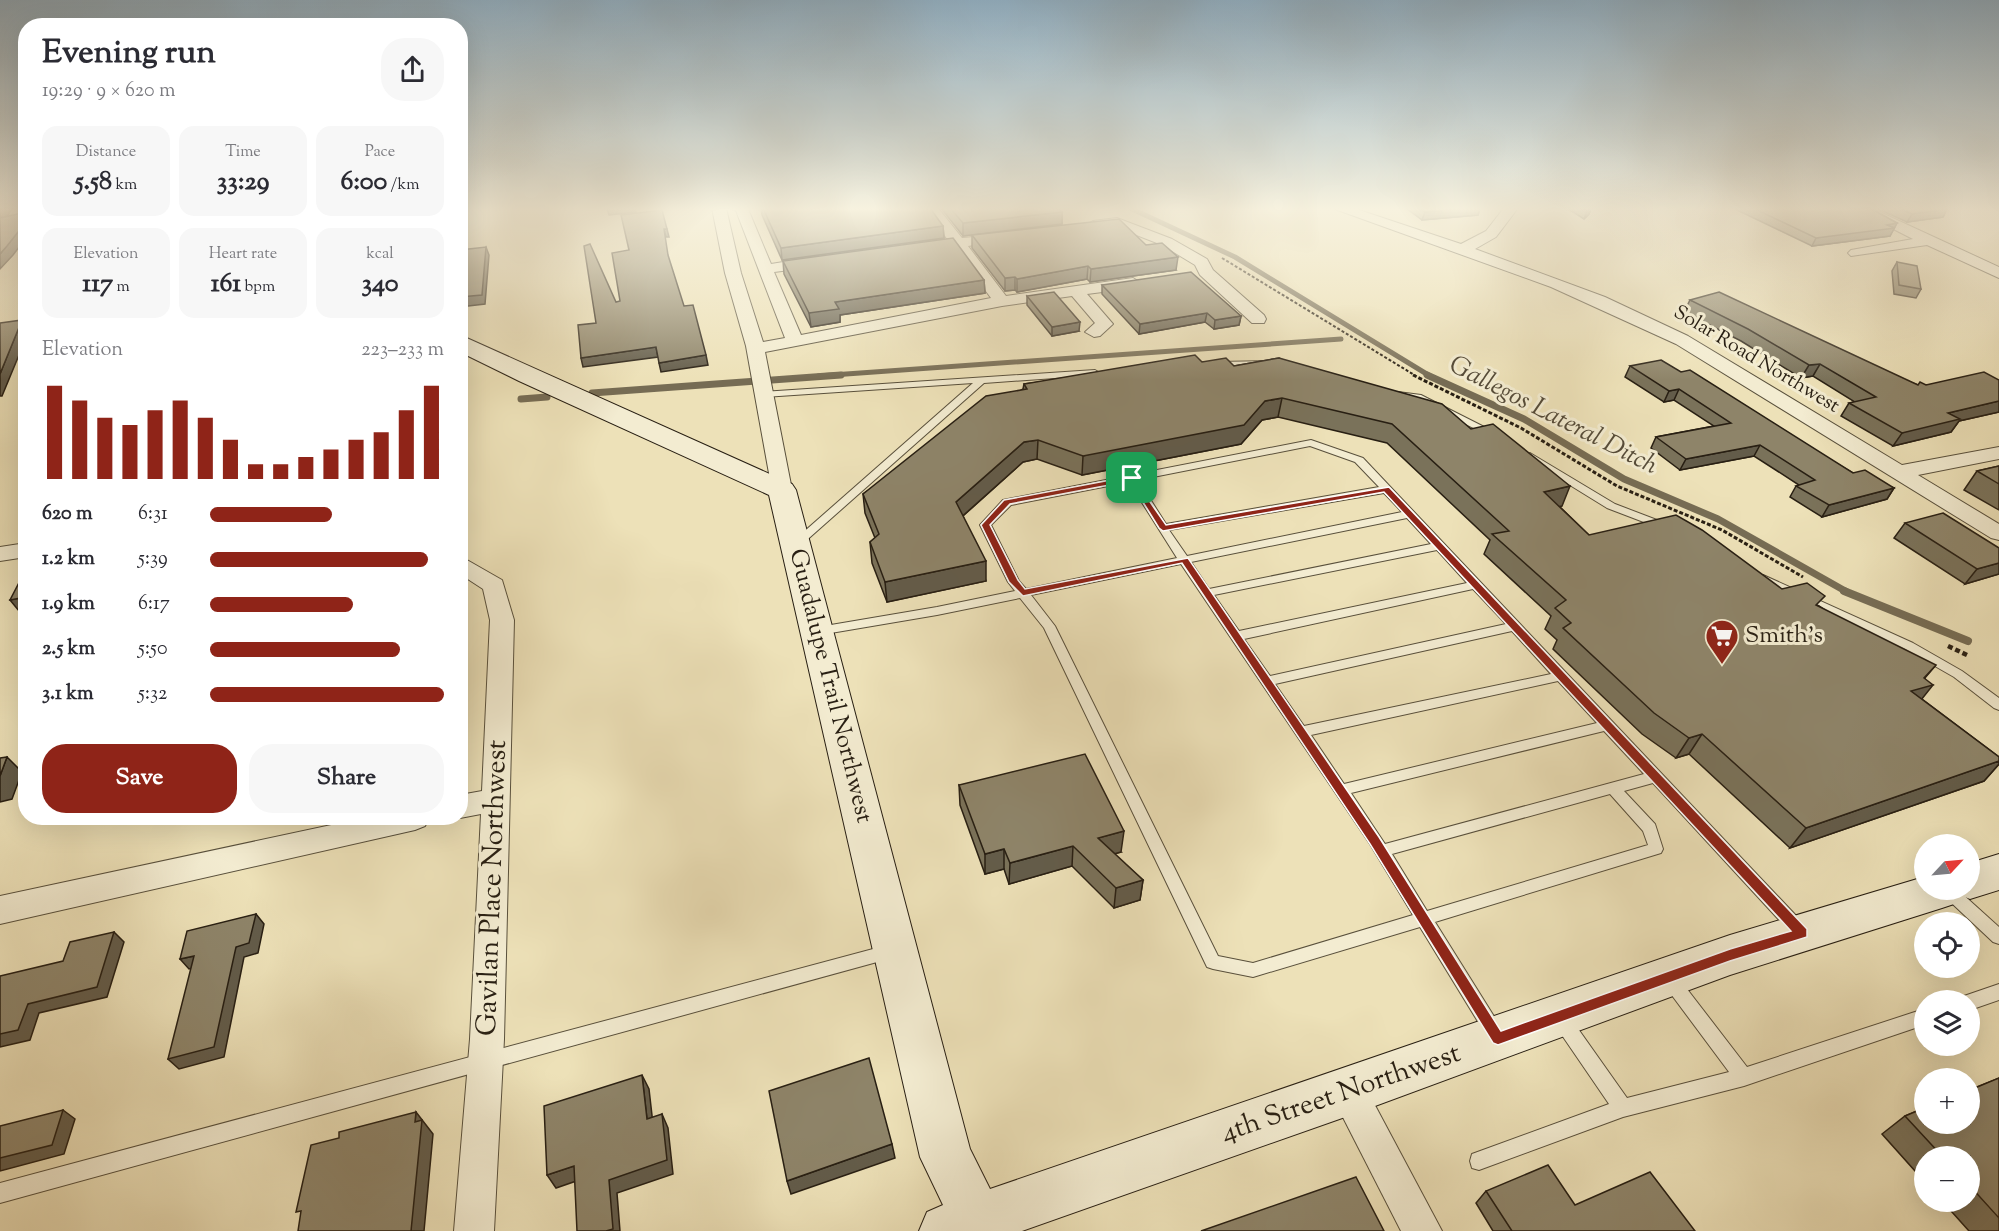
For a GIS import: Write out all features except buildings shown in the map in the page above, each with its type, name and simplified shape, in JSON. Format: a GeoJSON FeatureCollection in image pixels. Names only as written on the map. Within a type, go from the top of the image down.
{"type":"FeatureCollection","features":[{"type":"Feature","properties":{"kind":"street"},"geometry":{"type":"LineString","coordinates":[[731,265],[756,349],[782,490]]}},
{"type":"Feature","properties":{"kind":"street"},"geometry":{"type":"LineString","coordinates":[[787,265],[766,268],[794,340]]}},
{"type":"Feature","properties":{"kind":"street"},"geometry":{"type":"LineString","coordinates":[[974,265],[1002,301]]}},
{"type":"Feature","properties":{"kind":"street"},"geometry":{"type":"LineString","coordinates":[[1203,265],[1206,276],[1258,319]]}},
{"type":"Feature","properties":{"kind":"street","name":"Solar Road Northwest"},"geometry":{"type":"LineString","coordinates":[[1506,265],[1562,285],[1644,320],[1999,533]]}},
{"type":"Feature","properties":{"kind":"street"},"geometry":{"type":"LineString","coordinates":[[1983,265],[1999,273]]}},
{"type":"Feature","properties":{"kind":"street"},"geometry":{"type":"LineString","coordinates":[[756,349],[1002,301],[1149,280]]}},
{"type":"Feature","properties":{"kind":"street"},"geometry":{"type":"LineString","coordinates":[[1076,291],[1105,324],[1094,332]]}},
{"type":"Feature","properties":{"kind":"street"},"geometry":{"type":"LineString","coordinates":[[468,346],[528,376],[782,490]]}},
{"type":"Feature","properties":{"kind":"street"},"geometry":{"type":"LineString","coordinates":[[1899,472],[1999,453]]}},
{"type":"Feature","properties":{"kind":"street","name":"Guadalupe Trail Northwest"},"geometry":{"type":"LineString","coordinates":[[782,490],[946,1157],[969,1228]]}},
{"type":"Feature","properties":{"kind":"street"},"geometry":{"type":"LineString","coordinates":[[0,554],[18,551]]}},
{"type":"Feature","properties":{"kind":"street","name":"Gavilan Place Northwest"},"geometry":{"type":"LineString","coordinates":[[468,568],[494,585],[502,620],[486,1060],[474,1231]]}},
{"type":"Feature","properties":{"kind":"street"},"geometry":{"type":"LineString","coordinates":[[468,805],[497,799]]}},
{"type":"Feature","properties":{"kind":"street"},"geometry":{"type":"LineString","coordinates":[[0,910],[383,825]]}},
{"type":"Feature","properties":{"kind":"street"},"geometry":{"type":"LineString","coordinates":[[1980,878],[1999,872]]}},
{"type":"Feature","properties":{"kind":"street","name":"4th Street Northwest"},"geometry":{"type":"LineString","coordinates":[[969,1228],[1669,977],[1914,899]]}},
{"type":"Feature","properties":{"kind":"street"},"geometry":{"type":"LineString","coordinates":[[1348,1092],[1422,1231]]}},
{"type":"Feature","properties":{"kind":"lane"},"geometry":{"type":"LineString","coordinates":[[1201,366],[1258,362],[1280,365]]}},
{"type":"Feature","properties":{"kind":"lane"},"geometry":{"type":"LineString","coordinates":[[764,394],[980,382],[1108,372]]}},
{"type":"Feature","properties":{"kind":"lane"},"geometry":{"type":"LineString","coordinates":[[795,544],[849,501],[903,447],[980,382]]}},
{"type":"Feature","properties":{"kind":"lane"},"geometry":{"type":"LineString","coordinates":[[1386,394],[1418,397],[1502,440]]}},
{"type":"Feature","properties":{"kind":"lane"},"geometry":{"type":"LineString","coordinates":[[1613,788],[1650,828],[1656,849],[1253,970],[1213,962],[1049,626],[1014,582],[985,525],[1007,502],[1311,443],[1359,460],[1802,933]]}},
{"type":"Feature","properties":{"kind":"lane"},"geometry":{"type":"LineString","coordinates":[[1522,452],[1611,506],[1657,522],[1675,532]]}},
{"type":"Feature","properties":{"kind":"lane"},"geometry":{"type":"LineString","coordinates":[[1132,478],[1184,560],[1381,851],[1498,1038]]}},
{"type":"Feature","properties":{"kind":"lane"},"geometry":{"type":"LineString","coordinates":[[1163,528],[1386,489]]}},
{"type":"Feature","properties":{"kind":"lane"},"geometry":{"type":"LineString","coordinates":[[817,631],[1023,593],[1409,514]]}},
{"type":"Feature","properties":{"kind":"lane"},"geometry":{"type":"LineString","coordinates":[[1207,593],[1439,546]]}},
{"type":"Feature","properties":{"kind":"lane"},"geometry":{"type":"LineString","coordinates":[[1752,574],[1909,646],[1958,674],[1999,705]]}},
{"type":"Feature","properties":{"kind":"lane"},"geometry":{"type":"LineString","coordinates":[[1236,636],[1476,585]]}},
{"type":"Feature","properties":{"kind":"lane"},"geometry":{"type":"LineString","coordinates":[[1267,681],[1516,626]]}},
{"type":"Feature","properties":{"kind":"lane"},"geometry":{"type":"LineString","coordinates":[[1301,732],[1562,676]]}},
{"type":"Feature","properties":{"kind":"lane"},"geometry":{"type":"LineString","coordinates":[[1341,790],[1607,726]]}},
{"type":"Feature","properties":{"kind":"lane"},"geometry":{"type":"LineString","coordinates":[[1381,851],[1655,777]]}},
{"type":"Feature","properties":{"kind":"lane"},"geometry":{"type":"LineString","coordinates":[[1959,900],[1999,937]]}},
{"type":"Feature","properties":{"kind":"lane"},"geometry":{"type":"LineString","coordinates":[[0,1193],[895,950]]}},
{"type":"Feature","properties":{"kind":"lane"},"geometry":{"type":"LineString","coordinates":[[1669,977],[1744,1077]]}},
{"type":"Feature","properties":{"kind":"lane"},"geometry":{"type":"LineString","coordinates":[[1980,999],[1999,992]]}},
{"type":"Feature","properties":{"kind":"lane"},"geometry":{"type":"LineString","coordinates":[[1559,1017],[1623,1108]]}},
{"type":"Feature","properties":{"kind":"lane"},"geometry":{"type":"LineString","coordinates":[[1479,1161],[1623,1108],[1744,1077],[1914,1020]]}},
{"type":"Feature","properties":{"kind":"path"},"geometry":{"type":"LineString","coordinates":[[1233,265],[1405,371],[1521,429],[1617,486],[1722,530],[1811,581]]}},
{"type":"Feature","properties":{"kind":"path"},"geometry":{"type":"LineString","coordinates":[[1945,645],[1967,655]]}},
{"type":"Feature","properties":{"kind":"waterway","name":"Gallegos Lateral Ditch"},"geometry":{"type":"LineString","coordinates":[[1249,265],[1430,376]]}},
{"type":"Feature","properties":{"kind":"waterway"},"geometry":{"type":"LineString","coordinates":[[818,376],[1341,339]]}},
{"type":"Feature","properties":{"kind":"waterway"},"geometry":{"type":"LineString","coordinates":[[592,393],[841,375]]}},
{"type":"Feature","properties":{"kind":"waterway","name":"Gallegos Lateral Ditch"},"geometry":{"type":"LineString","coordinates":[[1427,375],[1524,419],[1624,479],[1718,519],[1847,592]]}},
{"type":"Feature","properties":{"kind":"waterway"},"geometry":{"type":"LineString","coordinates":[[521,399],[547,397]]}},
{"type":"Feature","properties":{"kind":"waterway","name":"Gallegos Lateral Ditch"},"geometry":{"type":"LineString","coordinates":[[1844,591],[1968,641]]}},
{"type":"Feature","properties":{"kind":"place","name":"Smith's"},"geometry":{"type":"Point","coordinates":[1722,665]}},
{"type":"Feature","properties":{"kind":"route"},"geometry":{"type":"LineString","coordinates":[[1132,478],[1163,528],[1386,489],[1802,933],[1730,955],[1498,1038],[1375,840],[1184,560],[1023,593],[1014,582],[985,525],[1007,502],[1132,478]]}}]}
